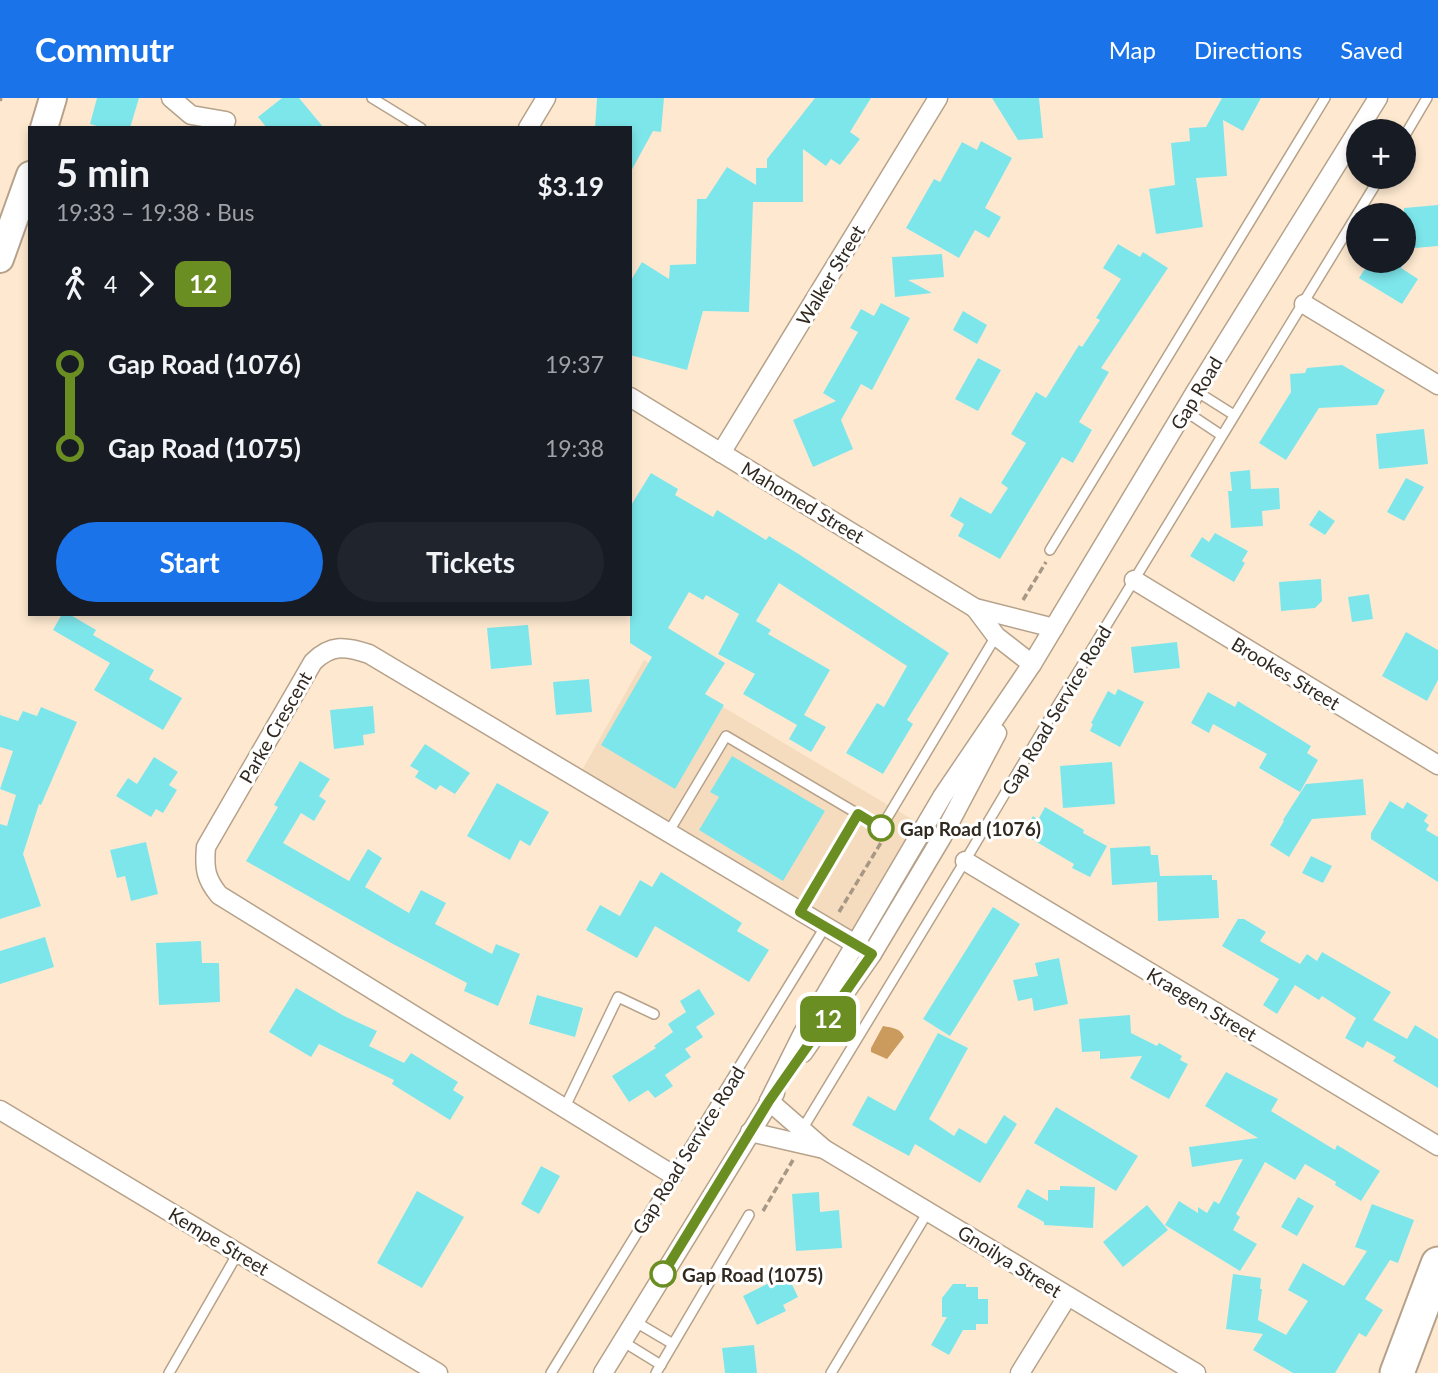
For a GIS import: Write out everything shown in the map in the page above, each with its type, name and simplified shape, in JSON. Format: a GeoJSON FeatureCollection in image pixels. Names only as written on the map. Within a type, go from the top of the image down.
{"type":"FeatureCollection","features":[{"type":"Feature","properties":{"kind":"highway"},"geometry":{"type":"LineString","coordinates":[[1397,1373],[1438,1264]]}},
{"type":"Feature","properties":{"kind":"street"},"geometry":{"type":"LineString","coordinates":[[45,126],[53,98]]}},
{"type":"Feature","properties":{"kind":"street"},"geometry":{"type":"LineString","coordinates":[[171,98],[188,121],[226,121]]}},
{"type":"Feature","properties":{"kind":"street"},"geometry":{"type":"LineString","coordinates":[[529,126],[546,98]]}},
{"type":"Feature","properties":{"kind":"street","name":"Walker Street"},"geometry":{"type":"LineString","coordinates":[[722,453],[938,98]]}},
{"type":"Feature","properties":{"kind":"street","name":"Gap Road"},"geometry":{"type":"LineString","coordinates":[[769,1101],[803,1033],[942,797],[1032,664],[1376,98]]}},
{"type":"Feature","properties":{"kind":"street"},"geometry":{"type":"LineString","coordinates":[[0,259],[28,186]]}},
{"type":"Feature","properties":{"kind":"street"},"geometry":{"type":"LineString","coordinates":[[1304,304],[1438,385]]}},
{"type":"Feature","properties":{"kind":"street","name":"Mahomed Street"},"geometry":{"type":"LineString","coordinates":[[632,398],[975,608],[1054,628]]}},
{"type":"Feature","properties":{"kind":"street","name":"Brookes Street"},"geometry":{"type":"LineString","coordinates":[[1134,580],[1438,765]]}},
{"type":"Feature","properties":{"kind":"street","name":"Mahomed Street"},"geometry":{"type":"LineString","coordinates":[[975,608],[996,636],[1032,664]]}},
{"type":"Feature","properties":{"kind":"street"},"geometry":{"type":"LineString","coordinates":[[996,636],[1010,617]]}},
{"type":"Feature","properties":{"kind":"street","name":"Parke Crescent"},"geometry":{"type":"LineString","coordinates":[[673,1175],[219,895],[208,881],[204,868],[206,848],[313,662],[323,652],[337,647],[350,647],[369,654],[872,954]]}},
{"type":"Feature","properties":{"kind":"street","name":"Gap Road"},"geometry":{"type":"LineString","coordinates":[[603,1373],[769,1101],[872,954],[942,837],[1032,664]]}},
{"type":"Feature","properties":{"kind":"street","name":"Kraegen Street"},"geometry":{"type":"LineString","coordinates":[[965,861],[1438,1146]]}},
{"type":"Feature","properties":{"kind":"street","name":"Gnoilya Street"},"geometry":{"type":"LineString","coordinates":[[769,1101],[803,1136],[1196,1373]]}},
{"type":"Feature","properties":{"kind":"street","name":"Kempe Street"},"geometry":{"type":"LineString","coordinates":[[0,1110],[438,1373]]}},
{"type":"Feature","properties":{"kind":"street"},"geometry":{"type":"LineString","coordinates":[[750,1132],[803,1136]]}},
{"type":"Feature","properties":{"kind":"street"},"geometry":{"type":"LineString","coordinates":[[1020,1373],[1066,1297]]}},
{"type":"Feature","properties":{"kind":"lane"},"geometry":{"type":"LineString","coordinates":[[372,98],[418,126]]}},
{"type":"Feature","properties":{"kind":"lane"},"geometry":{"type":"LineString","coordinates":[[1050,550],[1325,98]]}},
{"type":"Feature","properties":{"kind":"lane"},"geometry":{"type":"LineString","coordinates":[[1415,119],[1427,98]]}},
{"type":"Feature","properties":{"kind":"lane","name":"Gap Road Service Road"},"geometry":{"type":"LineString","coordinates":[[803,1136],[1048,720],[1373,189]]}},
{"type":"Feature","properties":{"kind":"lane"},"geometry":{"type":"LineString","coordinates":[[1196,391],[1234,415]]}},
{"type":"Feature","properties":{"kind":"lane"},"geometry":{"type":"LineString","coordinates":[[1185,411],[1221,435]]}},
{"type":"Feature","properties":{"kind":"lane"},"geometry":{"type":"LineString","coordinates":[[668,833],[726,736],[881,828],[996,636]]}},
{"type":"Feature","properties":{"kind":"lane"},"geometry":{"type":"LineString","coordinates":[[800,912],[858,814]]}},
{"type":"Feature","properties":{"kind":"lane","name":"Gap Road Service Road"},"geometry":{"type":"LineString","coordinates":[[551,1373],[827,928]]}},
{"type":"Feature","properties":{"kind":"lane"},"geometry":{"type":"LineString","coordinates":[[564,1109],[618,997],[654,1014]]}},
{"type":"Feature","properties":{"kind":"lane"},"geometry":{"type":"LineString","coordinates":[[831,1373],[929,1210]]}},
{"type":"Feature","properties":{"kind":"lane"},"geometry":{"type":"LineString","coordinates":[[622,1341],[658,1369],[749,1215]]}},
{"type":"Feature","properties":{"kind":"lane"},"geometry":{"type":"LineString","coordinates":[[169,1373],[238,1253]]}},
{"type":"Feature","properties":{"kind":"lane"},"geometry":{"type":"LineString","coordinates":[[634,1321],[673,1345]]}},
{"type":"Feature","properties":{"kind":"path"},"geometry":{"type":"LineString","coordinates":[[1010,617],[1050,550]]}},
{"type":"Feature","properties":{"kind":"path"},"geometry":{"type":"LineString","coordinates":[[827,928],[883,839],[881,828]]}},
{"type":"Feature","properties":{"kind":"path"},"geometry":{"type":"LineString","coordinates":[[749,1215],[760,1216],[803,1136]]}},
{"type":"Feature","properties":{"kind":"shaded area"},"geometry":{"type":"Polygon","coordinates":[[[644,660],[942,837],[872,954],[577,779],[644,660]]]}},
{"type":"Feature","properties":{"kind":"shaded area"},"geometry":{"type":"Polygon","coordinates":[[[883,1026],[898,1030],[904,1037],[887,1059],[871,1052],[883,1026]]]}},
{"type":"Feature","properties":{"kind":"building"},"geometry":{"type":"Polygon","coordinates":[[[97,98],[139,98],[131,126],[90,124],[97,98]]]}},
{"type":"Feature","properties":{"kind":"building"},"geometry":{"type":"Polygon","coordinates":[[[282,98],[299,98],[322,126],[265,126],[258,117],[282,98]]]}},
{"type":"Feature","properties":{"kind":"building"},"geometry":{"type":"Polygon","coordinates":[[[597,98],[664,98],[661,132],[653,131],[632,169],[632,126],[595,126],[597,98]]]}},
{"type":"Feature","properties":{"kind":"building"},"geometry":{"type":"Polygon","coordinates":[[[815,98],[871,98],[850,132],[860,139],[840,165],[831,159],[826,166],[803,149],[803,202],[753,202],[749,312],[703,311],[687,370],[632,356],[632,279],[642,262],[669,279],[670,265],[696,264],[697,199],[706,199],[727,167],[756,185],[756,168],[767,168],[767,159],[815,98]]]}},
{"type":"Feature","properties":{"kind":"building"},"geometry":{"type":"Polygon","coordinates":[[[992,98],[1039,98],[1043,138],[1018,140],[992,98]]]}},
{"type":"Feature","properties":{"kind":"building"},"geometry":{"type":"Polygon","coordinates":[[[1222,98],[1261,98],[1243,131],[1223,120],[1227,176],[1196,178],[1203,227],[1156,234],[1149,189],[1175,185],[1171,143],[1190,141],[1189,128],[1206,127],[1222,98]]]}},
{"type":"Feature","properties":{"kind":"building"},"geometry":{"type":"Polygon","coordinates":[[[981,141],[1012,158],[985,208],[1001,217],[989,238],[975,230],[959,258],[906,228],[934,179],[940,182],[962,142],[977,150],[981,141]]]}},
{"type":"Feature","properties":{"kind":"building"},"geometry":{"type":"Polygon","coordinates":[[[1438,205],[1438,246],[1416,248],[1416,207],[1438,205]]]}},
{"type":"Feature","properties":{"kind":"building"},"geometry":{"type":"Polygon","coordinates":[[[1118,244],[1140,257],[1143,252],[1168,268],[1101,368],[1109,372],[1079,422],[1092,430],[1073,463],[1062,457],[1000,559],[958,536],[964,524],[950,516],[960,497],[991,514],[1008,488],[1001,483],[1026,443],[1011,434],[1036,392],[1046,398],[1079,345],[1082,347],[1100,320],[1096,318],[1121,279],[1103,268],[1118,244]]]}},
{"type":"Feature","properties":{"kind":"building"},"geometry":{"type":"Polygon","coordinates":[[[942,254],[944,277],[908,280],[932,293],[895,297],[892,257],[942,254]]]}},
{"type":"Feature","properties":{"kind":"building"},"geometry":{"type":"Polygon","coordinates":[[[1362,273],[1409,273],[1418,279],[1402,304],[1359,278],[1362,273]]]}},
{"type":"Feature","properties":{"kind":"building"},"geometry":{"type":"Polygon","coordinates":[[[881,303],[910,318],[872,390],[861,384],[841,420],[853,449],[813,467],[793,420],[836,401],[823,393],[858,332],[850,328],[861,309],[874,316],[881,303]]]}},
{"type":"Feature","properties":{"kind":"building"},"geometry":{"type":"Polygon","coordinates":[[[963,311],[987,325],[977,344],[953,330],[963,311]]]}},
{"type":"Feature","properties":{"kind":"building"},"geometry":{"type":"Polygon","coordinates":[[[978,358],[1001,370],[978,411],[955,399],[978,358]]]}},
{"type":"Feature","properties":{"kind":"building"},"geometry":{"type":"Polygon","coordinates":[[[1342,365],[1385,390],[1377,405],[1319,408],[1286,460],[1259,443],[1291,392],[1290,374],[1305,373],[1307,368],[1342,365]]]}},
{"type":"Feature","properties":{"kind":"building"},"geometry":{"type":"Polygon","coordinates":[[[1424,429],[1428,464],[1379,469],[1376,434],[1424,429]]]}},
{"type":"Feature","properties":{"kind":"building"},"geometry":{"type":"Polygon","coordinates":[[[1250,470],[1251,489],[1279,488],[1280,509],[1262,511],[1263,526],[1231,528],[1228,491],[1232,491],[1230,472],[1250,470]]]}},
{"type":"Feature","properties":{"kind":"building"},"geometry":{"type":"Polygon","coordinates":[[[651,473],[678,489],[675,495],[713,517],[717,510],[766,540],[769,536],[949,653],[907,720],[913,724],[883,774],[846,753],[877,703],[884,707],[907,666],[779,583],[756,621],[771,630],[768,634],[830,670],[804,715],[826,727],[811,752],[789,739],[797,725],[743,694],[755,674],[718,654],[739,614],[706,595],[703,600],[689,592],[668,628],[725,663],[705,694],[724,705],[675,789],[601,745],[652,657],[630,643],[632,504],[651,473]]]}},
{"type":"Feature","properties":{"kind":"building"},"geometry":{"type":"Polygon","coordinates":[[[1406,478],[1424,487],[1404,521],[1387,512],[1406,478]]]}},
{"type":"Feature","properties":{"kind":"building"},"geometry":{"type":"Polygon","coordinates":[[[1319,510],[1335,521],[1325,535],[1309,525],[1319,510]]]}},
{"type":"Feature","properties":{"kind":"building"},"geometry":{"type":"Polygon","coordinates":[[[1215,533],[1248,551],[1242,561],[1245,563],[1234,582],[1190,556],[1202,537],[1209,542],[1215,533]]]}},
{"type":"Feature","properties":{"kind":"building"},"geometry":{"type":"Polygon","coordinates":[[[1321,579],[1322,601],[1315,608],[1281,611],[1279,582],[1321,579]]]}},
{"type":"Feature","properties":{"kind":"building"},"geometry":{"type":"Polygon","coordinates":[[[1369,594],[1373,619],[1352,622],[1348,597],[1369,594]]]}},
{"type":"Feature","properties":{"kind":"building"},"geometry":{"type":"Polygon","coordinates":[[[61,616],[72,616],[96,630],[93,635],[154,670],[149,679],[182,698],[163,730],[94,690],[110,663],[53,630],[61,616]]]}},
{"type":"Feature","properties":{"kind":"building"},"geometry":{"type":"Polygon","coordinates":[[[528,625],[532,665],[491,669],[487,628],[528,625]]]}},
{"type":"Feature","properties":{"kind":"building"},"geometry":{"type":"Polygon","coordinates":[[[1406,632],[1438,650],[1438,680],[1427,701],[1382,676],[1406,632]]]}},
{"type":"Feature","properties":{"kind":"building"},"geometry":{"type":"Polygon","coordinates":[[[1177,642],[1180,668],[1134,673],[1131,647],[1177,642]]]}},
{"type":"Feature","properties":{"kind":"building"},"geometry":{"type":"Polygon","coordinates":[[[589,679],[592,712],[556,715],[553,682],[589,679]]]}},
{"type":"Feature","properties":{"kind":"building"},"geometry":{"type":"Polygon","coordinates":[[[1118,689],[1144,702],[1120,747],[1090,731],[1093,724],[1091,723],[1108,691],[1115,695],[1118,689]]]}},
{"type":"Feature","properties":{"kind":"building"},"geometry":{"type":"Polygon","coordinates":[[[1208,692],[1235,707],[1238,701],[1311,746],[1307,753],[1318,760],[1300,792],[1259,768],[1267,754],[1213,724],[1209,733],[1191,723],[1208,692]]]}},
{"type":"Feature","properties":{"kind":"building"},"geometry":{"type":"Polygon","coordinates":[[[373,706],[375,733],[363,735],[364,745],[334,749],[330,710],[373,706]]]}},
{"type":"Feature","properties":{"kind":"building"},"geometry":{"type":"Polygon","coordinates":[[[41,707],[77,722],[41,805],[39,804],[23,854],[41,906],[0,919],[0,824],[7,826],[16,795],[0,789],[13,751],[0,747],[0,715],[18,721],[23,711],[37,716],[41,707]]]}},
{"type":"Feature","properties":{"kind":"building"},"geometry":{"type":"Polygon","coordinates":[[[425,744],[470,773],[455,794],[440,785],[436,790],[415,777],[419,771],[410,766],[425,744]]]}},
{"type":"Feature","properties":{"kind":"building"},"geometry":{"type":"Polygon","coordinates":[[[732,756],[825,811],[783,881],[699,830],[719,797],[710,792],[732,756]]]}},
{"type":"Feature","properties":{"kind":"building"},"geometry":{"type":"Polygon","coordinates":[[[154,757],[178,772],[169,785],[177,790],[163,813],[156,809],[151,817],[116,796],[128,778],[137,784],[154,757]]]}},
{"type":"Feature","properties":{"kind":"building"},"geometry":{"type":"Polygon","coordinates":[[[300,761],[330,779],[319,796],[326,801],[314,821],[301,813],[283,843],[349,881],[368,849],[382,858],[365,887],[409,913],[421,890],[446,903],[435,924],[492,954],[496,944],[520,954],[498,1006],[464,991],[467,983],[246,861],[278,807],[274,805],[300,761]]]}},
{"type":"Feature","properties":{"kind":"building"},"geometry":{"type":"Polygon","coordinates":[[[1112,762],[1115,804],[1063,808],[1060,766],[1112,762]]]}},
{"type":"Feature","properties":{"kind":"building"},"geometry":{"type":"Polygon","coordinates":[[[1363,779],[1366,815],[1312,819],[1289,857],[1270,845],[1306,784],[1363,779]]]}},
{"type":"Feature","properties":{"kind":"building"},"geometry":{"type":"Polygon","coordinates":[[[497,783],[549,812],[530,846],[520,840],[510,860],[467,836],[497,783]]]}},
{"type":"Feature","properties":{"kind":"building"},"geometry":{"type":"Polygon","coordinates":[[[1390,801],[1403,809],[1407,802],[1428,815],[1424,821],[1429,825],[1426,830],[1438,837],[1438,882],[1371,839],[1371,833],[1390,801]]]}},
{"type":"Feature","properties":{"kind":"building"},"geometry":{"type":"Polygon","coordinates":[[[1045,807],[1107,846],[1090,877],[1072,868],[1074,864],[1023,834],[1033,816],[1038,820],[1045,807]]]}},
{"type":"Feature","properties":{"kind":"building"},"geometry":{"type":"Polygon","coordinates":[[[146,842],[158,894],[131,901],[125,876],[117,878],[110,850],[146,842]]]}},
{"type":"Feature","properties":{"kind":"building"},"geometry":{"type":"Polygon","coordinates":[[[1150,846],[1151,855],[1158,855],[1160,876],[1212,875],[1212,880],[1217,880],[1219,918],[1158,921],[1157,882],[1112,885],[1110,848],[1150,846]]]}},
{"type":"Feature","properties":{"kind":"building"},"geometry":{"type":"Polygon","coordinates":[[[1311,856],[1332,866],[1323,883],[1302,873],[1311,856]]]}},
{"type":"Feature","properties":{"kind":"building"},"geometry":{"type":"Polygon","coordinates":[[[661,872],[742,923],[737,931],[769,950],[749,982],[655,926],[637,958],[586,930],[600,905],[620,916],[640,880],[652,887],[661,872]]]}},
{"type":"Feature","properties":{"kind":"building"},"geometry":{"type":"Polygon","coordinates":[[[993,907],[1020,924],[950,1036],[923,1019],[993,907]]]}},
{"type":"Feature","properties":{"kind":"building"},"geometry":{"type":"Polygon","coordinates":[[[1238,919],[1244,919],[1266,932],[1260,941],[1300,964],[1307,954],[1317,961],[1322,952],[1391,992],[1373,1020],[1407,1039],[1415,1025],[1438,1039],[1438,1088],[1393,1061],[1396,1057],[1367,1041],[1363,1048],[1345,1038],[1356,1018],[1322,996],[1319,1000],[1295,985],[1277,1014],[1263,1005],[1279,979],[1222,946],[1238,919]]]}},
{"type":"Feature","properties":{"kind":"building"},"geometry":{"type":"Polygon","coordinates":[[[45,937],[54,967],[0,984],[0,951],[45,937]]]}},
{"type":"Feature","properties":{"kind":"building"},"geometry":{"type":"Polygon","coordinates":[[[201,941],[202,963],[219,963],[220,1002],[159,1005],[156,943],[201,941]]]}},
{"type":"Feature","properties":{"kind":"building"},"geometry":{"type":"Polygon","coordinates":[[[1059,958],[1068,1004],[1034,1011],[1032,998],[1018,1001],[1013,980],[1038,976],[1035,963],[1059,958]]]}},
{"type":"Feature","properties":{"kind":"building"},"geometry":{"type":"Polygon","coordinates":[[[296,988],[344,1016],[377,1031],[369,1046],[404,1063],[411,1053],[458,1082],[453,1090],[464,1097],[450,1120],[392,1084],[394,1080],[319,1044],[311,1057],[269,1032],[296,988]]]}},
{"type":"Feature","properties":{"kind":"building"},"geometry":{"type":"Polygon","coordinates":[[[699,989],[715,1014],[696,1027],[703,1037],[685,1049],[691,1057],[665,1075],[673,1086],[655,1098],[648,1090],[629,1102],[612,1076],[656,1048],[654,1046],[673,1032],[668,1024],[686,1012],[680,1001],[699,989]]]}},
{"type":"Feature","properties":{"kind":"building"},"geometry":{"type":"Polygon","coordinates":[[[537,995],[583,1008],[575,1037],[529,1024],[537,995]]]}},
{"type":"Feature","properties":{"kind":"building"},"geometry":{"type":"Polygon","coordinates":[[[1130,1015],[1131,1033],[1157,1046],[1159,1043],[1182,1056],[1180,1060],[1188,1064],[1169,1099],[1130,1078],[1142,1056],[1100,1059],[1100,1051],[1082,1052],[1079,1019],[1130,1015]]]}},
{"type":"Feature","properties":{"kind":"building"},"geometry":{"type":"Polygon","coordinates":[[[938,1033],[968,1048],[929,1119],[954,1136],[959,1128],[986,1144],[1004,1115],[1017,1124],[980,1183],[915,1144],[909,1156],[852,1125],[868,1096],[895,1111],[938,1033]]]}},
{"type":"Feature","properties":{"kind":"building"},"geometry":{"type":"Polygon","coordinates":[[[1226,1072],[1278,1099],[1271,1111],[1335,1150],[1337,1145],[1380,1171],[1361,1201],[1305,1164],[1295,1180],[1265,1162],[1236,1214],[1240,1217],[1233,1230],[1257,1244],[1240,1271],[1165,1225],[1179,1201],[1198,1213],[1198,1207],[1207,1213],[1214,1201],[1219,1204],[1243,1159],[1192,1167],[1189,1147],[1258,1138],[1205,1106],[1226,1072]]]}},
{"type":"Feature","properties":{"kind":"building"},"geometry":{"type":"Polygon","coordinates":[[[1056,1107],[1138,1156],[1116,1191],[1034,1143],[1056,1107]]]}},
{"type":"Feature","properties":{"kind":"building"},"geometry":{"type":"Polygon","coordinates":[[[541,1166],[560,1176],[539,1214],[521,1204],[541,1166]]]}},
{"type":"Feature","properties":{"kind":"building"},"geometry":{"type":"Polygon","coordinates":[[[1060,1186],[1095,1187],[1093,1228],[1044,1225],[1044,1222],[1017,1207],[1027,1189],[1048,1201],[1048,1190],[1060,1190],[1060,1186]]]}},
{"type":"Feature","properties":{"kind":"building"},"geometry":{"type":"Polygon","coordinates":[[[417,1191],[464,1217],[422,1288],[377,1263],[417,1191]]]}},
{"type":"Feature","properties":{"kind":"building"},"geometry":{"type":"Polygon","coordinates":[[[819,1192],[820,1212],[839,1210],[842,1248],[796,1251],[792,1194],[819,1192]]]}},
{"type":"Feature","properties":{"kind":"building"},"geometry":{"type":"Polygon","coordinates":[[[1298,1197],[1314,1206],[1297,1236],[1281,1227],[1298,1197]]]}},
{"type":"Feature","properties":{"kind":"building"},"geometry":{"type":"Polygon","coordinates":[[[1372,1204],[1414,1220],[1398,1263],[1390,1260],[1365,1299],[1383,1310],[1366,1337],[1359,1333],[1335,1373],[1293,1373],[1253,1350],[1263,1334],[1226,1329],[1233,1274],[1261,1278],[1258,1320],[1286,1335],[1308,1301],[1288,1290],[1303,1263],[1344,1286],[1367,1251],[1355,1247],[1372,1204]]]}},
{"type":"Feature","properties":{"kind":"building"},"geometry":{"type":"Polygon","coordinates":[[[1147,1205],[1168,1230],[1123,1267],[1103,1242],[1147,1205]]]}},
{"type":"Feature","properties":{"kind":"building"},"geometry":{"type":"Polygon","coordinates":[[[787,1274],[798,1297],[783,1305],[786,1311],[757,1325],[743,1296],[787,1274]]]}},
{"type":"Feature","properties":{"kind":"building"},"geometry":{"type":"Polygon","coordinates":[[[953,1284],[978,1287],[978,1299],[988,1299],[988,1324],[976,1324],[976,1330],[963,1330],[949,1355],[931,1345],[947,1317],[942,1317],[942,1298],[953,1284]]]}},
{"type":"Feature","properties":{"kind":"building"},"geometry":{"type":"Polygon","coordinates":[[[754,1345],[757,1373],[725,1373],[722,1348],[754,1345]]]}},
{"type":"Feature","properties":{"kind":"bus line","name":"12"},"geometry":{"type":"LineString","coordinates":[[663,1274],[769,1101],[872,954],[800,912],[858,814],[881,828]]}},
{"type":"Feature","properties":{"kind":"place","name":"Gap Road (1076)"},"geometry":{"type":"Point","coordinates":[881,828]}},
{"type":"Feature","properties":{"kind":"place","name":"Gap Road (1075)"},"geometry":{"type":"Point","coordinates":[663,1274]}}]}
